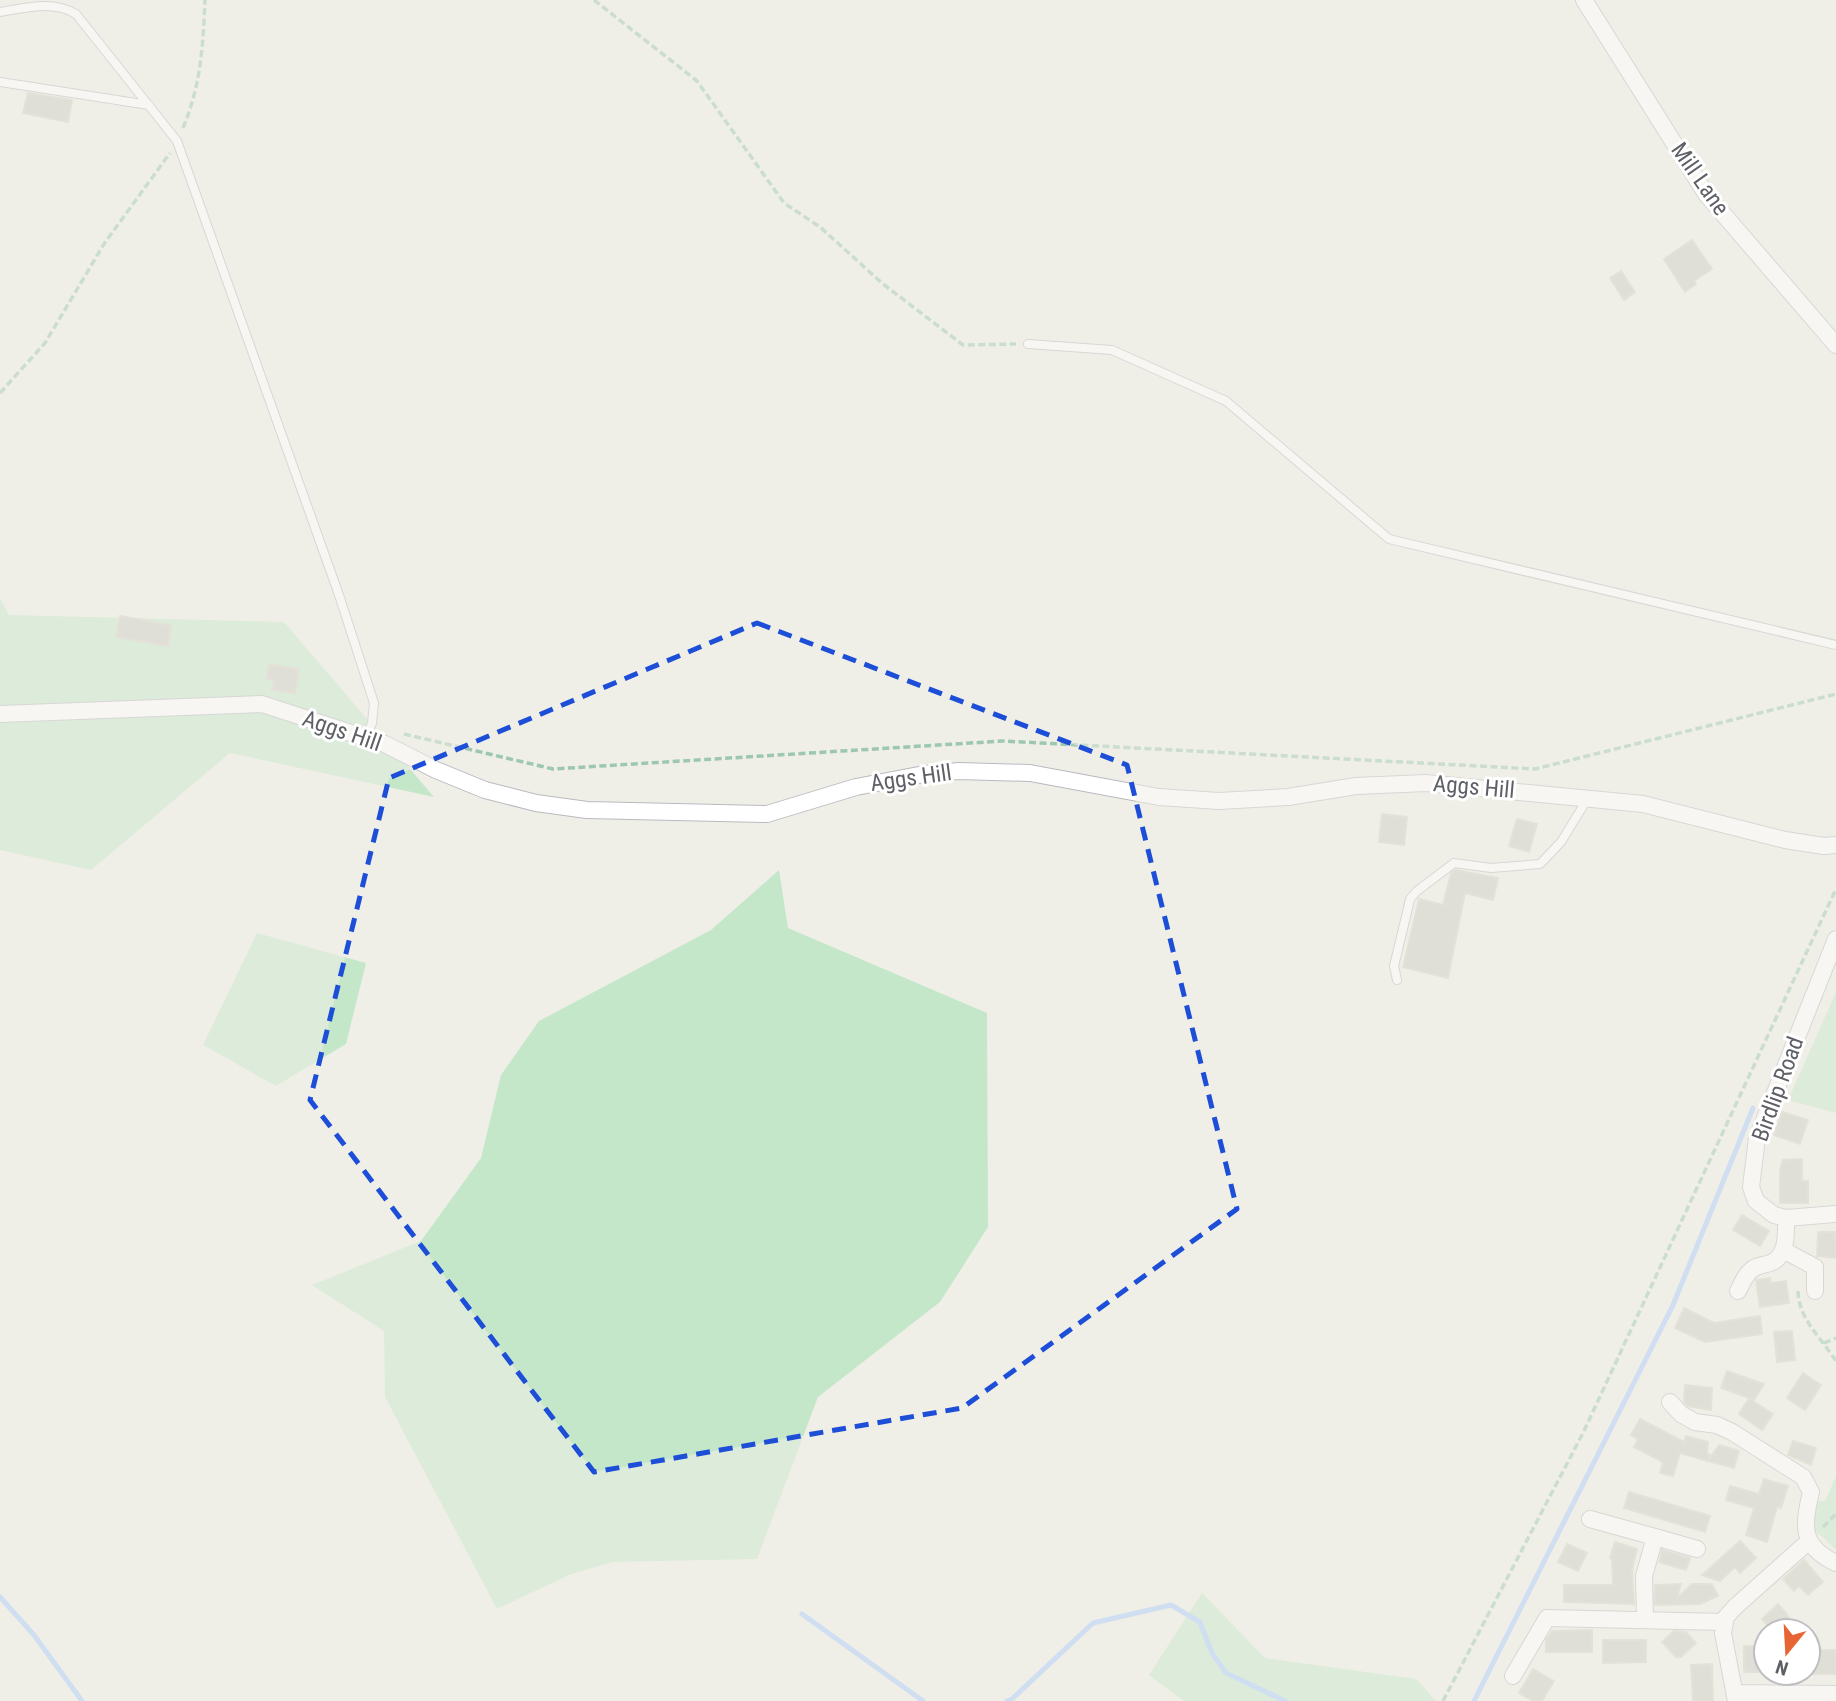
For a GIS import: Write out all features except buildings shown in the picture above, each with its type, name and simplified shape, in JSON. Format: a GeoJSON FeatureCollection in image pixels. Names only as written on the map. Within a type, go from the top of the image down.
{"type":"FeatureCollection","features":[{"type":"Feature","properties":{"kind":"street","name":"Mill Lane"},"geometry":{"type":"LineString","coordinates":[[1584,0],[1706,194],[1836,345]]}},
{"type":"Feature","properties":{"kind":"street","name":"Aggs Hill"},"geometry":{"type":"LineString","coordinates":[[0,714],[262,704],[385,744],[485,790],[536,803],[587,810],[767,814],[867,784],[959,771],[1065,778],[1129,792],[1189,800],[1254,800],[1356,786],[1426,783],[1643,804],[1775,838],[1824,846],[1836,845]]}},
{"type":"Feature","properties":{"kind":"street","name":"Birdlip Road"},"geometry":{"type":"LineString","coordinates":[[1786,1218],[1767,1212],[1753,1194],[1751,1186],[1757,1138],[1836,939]]}},
{"type":"Feature","properties":{"kind":"street"},"geometry":{"type":"LineString","coordinates":[[1738,1291],[1750,1272],[1756,1267],[1771,1263],[1783,1250],[1786,1218],[1836,1214]]}},
{"type":"Feature","properties":{"kind":"street"},"geometry":{"type":"LineString","coordinates":[[1783,1250],[1815,1267],[1815,1291]]}},
{"type":"Feature","properties":{"kind":"street"},"geometry":{"type":"LineString","coordinates":[[1670,1402],[1681,1414],[1695,1422],[1717,1425],[1732,1432],[1802,1477],[1811,1492],[1804,1521],[1809,1541],[1816,1550],[1836,1563]]}},
{"type":"Feature","properties":{"kind":"street"},"geometry":{"type":"LineString","coordinates":[[1590,1518],[1697,1549]]}},
{"type":"Feature","properties":{"kind":"street"},"geometry":{"type":"LineString","coordinates":[[1645,1619],[1644,1576],[1655,1537]]}},
{"type":"Feature","properties":{"kind":"street"},"geometry":{"type":"LineString","coordinates":[[1809,1541],[1743,1600],[1724,1622],[1723,1633],[1735,1697],[1836,1694]]}},
{"type":"Feature","properties":{"kind":"street"},"geometry":{"type":"LineString","coordinates":[[1513,1676],[1547,1618],[1724,1622]]}},
{"type":"Feature","properties":{"kind":"lane"},"geometry":{"type":"LineString","coordinates":[[0,12],[48,5],[65,8],[76,14],[177,141],[339,595],[374,703],[372,723],[366,738]]}},
{"type":"Feature","properties":{"kind":"lane"},"geometry":{"type":"LineString","coordinates":[[0,82],[149,105]]}},
{"type":"Feature","properties":{"kind":"lane"},"geometry":{"type":"LineString","coordinates":[[1028,344],[1112,350],[1226,401],[1389,539],[1836,645]]}},
{"type":"Feature","properties":{"kind":"lane"},"geometry":{"type":"LineString","coordinates":[[1397,979],[1394,966],[1410,899],[1417,891],[1454,863],[1490,868],[1540,864],[1561,842],[1588,798]]}},
{"type":"Feature","properties":{"kind":"path"},"geometry":{"type":"LineString","coordinates":[[0,393],[45,343],[104,244],[177,141],[194,102],[202,64],[205,0]]}},
{"type":"Feature","properties":{"kind":"path"},"geometry":{"type":"LineString","coordinates":[[594,0],[697,81],[784,203],[820,228],[883,284],[963,345],[1028,344]]}},
{"type":"Feature","properties":{"kind":"path"},"geometry":{"type":"LineString","coordinates":[[385,744],[397,733],[553,769],[1003,741],[1535,769],[1836,695]]}},
{"type":"Feature","properties":{"kind":"path"},"geometry":{"type":"LineString","coordinates":[[1443,1701],[1583,1433],[1836,889]]}},
{"type":"Feature","properties":{"kind":"path"},"geometry":{"type":"LineString","coordinates":[[1805,1262],[1798,1284],[1798,1301],[1804,1316],[1836,1361]]}},
{"type":"Feature","properties":{"kind":"path"},"geometry":{"type":"LineString","coordinates":[[1824,1343],[1836,1338]]}},
{"type":"Feature","properties":{"kind":"highlighted area"},"geometry":{"type":"Polygon","coordinates":[[[757,623],[1127,765],[1237,1209],[962,1408],[594,1472],[310,1100],[389,778],[757,623]]]}},
{"type":"Feature","properties":{"kind":"green space"},"geometry":{"type":"Polygon","coordinates":[[[0,598],[9,615],[284,622],[434,797],[230,753],[91,870],[0,850],[0,598]]]}},
{"type":"Feature","properties":{"kind":"green space"},"geometry":{"type":"Polygon","coordinates":[[[779,870],[788,928],[987,1013],[988,1227],[940,1302],[818,1397],[757,1559],[612,1562],[569,1575],[497,1609],[385,1397],[384,1331],[312,1285],[421,1241],[481,1158],[501,1075],[539,1021],[711,930],[779,870]]]}},
{"type":"Feature","properties":{"kind":"green space"},"geometry":{"type":"Polygon","coordinates":[[[257,933],[366,963],[346,1044],[276,1086],[203,1045],[257,933]]]}},
{"type":"Feature","properties":{"kind":"green space"},"geometry":{"type":"Polygon","coordinates":[[[1836,992],[1836,1113],[1788,1100],[1836,992]]]}},
{"type":"Feature","properties":{"kind":"green space"},"geometry":{"type":"Polygon","coordinates":[[[1836,1476],[1836,1550],[1812,1530],[1812,1513],[1818,1501],[1825,1501],[1836,1476]]]}},
{"type":"Feature","properties":{"kind":"green space"},"geometry":{"type":"Polygon","coordinates":[[[1202,1593],[1265,1658],[1416,1679],[1436,1701],[1184,1701],[1149,1675],[1202,1593]]]}},
{"type":"Feature","properties":{"kind":"waterway"},"geometry":{"type":"LineString","coordinates":[[1474,1701],[1673,1305],[1753,1108]]}},
{"type":"Feature","properties":{"kind":"waterway"},"geometry":{"type":"LineString","coordinates":[[0,1597],[34,1635],[82,1701]]}},
{"type":"Feature","properties":{"kind":"waterway"},"geometry":{"type":"LineString","coordinates":[[1007,1701],[1093,1623],[1171,1605],[1200,1622],[1212,1653],[1226,1673],[1285,1701]]}},
{"type":"Feature","properties":{"kind":"waterway"},"geometry":{"type":"LineString","coordinates":[[802,1614],[923,1701]]}}]}
